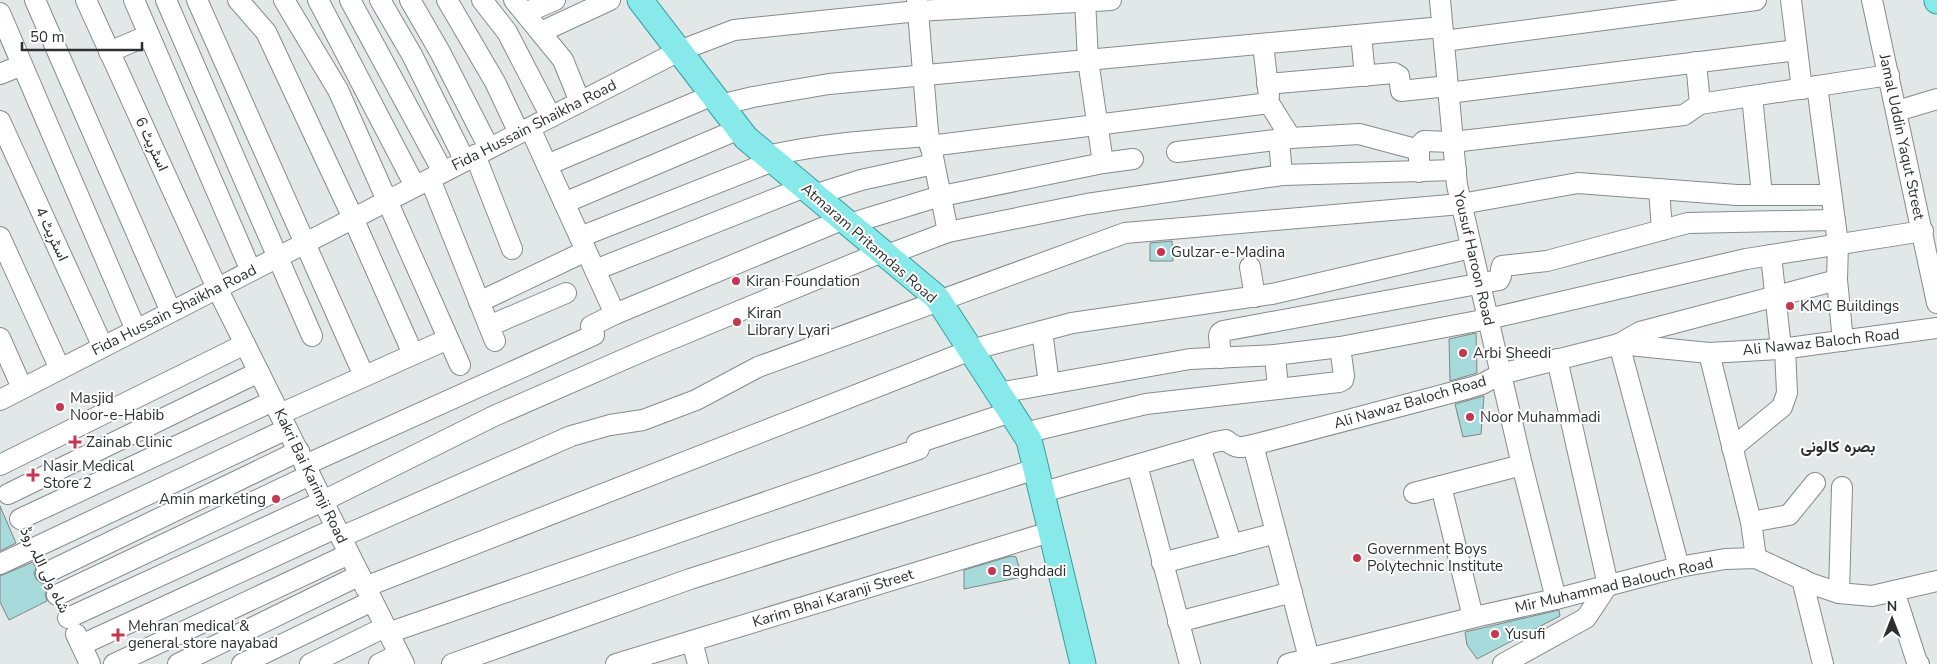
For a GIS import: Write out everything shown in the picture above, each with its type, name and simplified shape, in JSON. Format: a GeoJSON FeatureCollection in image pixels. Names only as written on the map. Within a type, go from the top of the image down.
{"type":"FeatureCollection","features":[{"type":"Feature","properties":{"kind":"main road","name":"Atmaram Pritamdas Road"},"geometry":{"type":"LineString","coordinates":[[640,0],[746,138],[939,301],[1028,440],[1083,664]]}},
{"type":"Feature","properties":{"kind":"street"},"geometry":{"type":"LineString","coordinates":[[35,0],[171,312]]}},
{"type":"Feature","properties":{"kind":"street","name":"اسٹریٹ 6"},"geometry":{"type":"LineString","coordinates":[[86,0],[217,288]]}},
{"type":"Feature","properties":{"kind":"street"},"geometry":{"type":"LineString","coordinates":[[134,0],[251,270]]}},
{"type":"Feature","properties":{"kind":"street"},"geometry":{"type":"LineString","coordinates":[[166,0],[312,336]]}},
{"type":"Feature","properties":{"kind":"street"},"geometry":{"type":"LineString","coordinates":[[197,0],[364,376]]}},
{"type":"Feature","properties":{"kind":"street"},"geometry":{"type":"LineString","coordinates":[[238,0],[266,32],[353,218],[413,354]]}},
{"type":"Feature","properties":{"kind":"street"},"geometry":{"type":"LineString","coordinates":[[284,0],[338,90],[460,365]]}},
{"type":"Feature","properties":{"kind":"street"},"geometry":{"type":"LineString","coordinates":[[318,0],[429,179]]}},
{"type":"Feature","properties":{"kind":"street"},"geometry":{"type":"LineString","coordinates":[[350,0],[429,179],[492,334],[566,293]]}},
{"type":"Feature","properties":{"kind":"street"},"geometry":{"type":"LineString","coordinates":[[380,0],[412,55],[476,155]]}},
{"type":"Feature","properties":{"kind":"street"},"geometry":{"type":"LineString","coordinates":[[410,0],[440,52],[476,155],[512,249]]}},
{"type":"Feature","properties":{"kind":"street"},"geometry":{"type":"LineString","coordinates":[[447,0],[524,130],[547,165],[614,314]]}},
{"type":"Feature","properties":{"kind":"street"},"geometry":{"type":"LineString","coordinates":[[554,0],[520,7],[563,60],[580,102]]}},
{"type":"Feature","properties":{"kind":"street"},"geometry":{"type":"LineString","coordinates":[[541,32],[610,0]]}},
{"type":"Feature","properties":{"kind":"street","name":"Fida Hussain Shaikha Road"},"geometry":{"type":"LineString","coordinates":[[0,400],[679,51],[734,30],[917,6],[1111,0]]}},
{"type":"Feature","properties":{"kind":"street","name":"Yousuf Haroon Road"},"geometry":{"type":"LineString","coordinates":[[1440,0],[1453,142],[1461,204],[1500,374],[1556,599]]}},
{"type":"Feature","properties":{"kind":"street"},"geometry":{"type":"LineString","coordinates":[[547,165],[716,100],[753,97],[829,84],[1361,35],[1443,34],[1756,0]]}},
{"type":"Feature","properties":{"kind":"street"},"geometry":{"type":"LineString","coordinates":[[1791,0],[1797,50],[1810,87],[1835,220],[1838,244],[1837,280],[1843,341]]}},
{"type":"Feature","properties":{"kind":"street","name":"Jamal Uddin Yaqut Street"},"geometry":{"type":"LineString","coordinates":[[1872,0],[1937,303]]}},
{"type":"Feature","properties":{"kind":"street"},"geometry":{"type":"LineString","coordinates":[[1085,1],[1088,60],[1099,124],[1103,163]]}},
{"type":"Feature","properties":{"kind":"street"},"geometry":{"type":"LineString","coordinates":[[491,3],[550,117]]}},
{"type":"Feature","properties":{"kind":"street"},"geometry":{"type":"LineString","coordinates":[[917,6],[931,148],[948,232]]}},
{"type":"Feature","properties":{"kind":"street"},"geometry":{"type":"LineString","coordinates":[[0,14],[136,330]]}},
{"type":"Feature","properties":{"kind":"street"},"geometry":{"type":"LineString","coordinates":[[110,52],[149,35]]}},
{"type":"Feature","properties":{"kind":"street"},"geometry":{"type":"LineString","coordinates":[[1361,35],[1365,76]]}},
{"type":"Feature","properties":{"kind":"street"},"geometry":{"type":"LineString","coordinates":[[1263,44],[1268,93],[1285,139],[1282,175]]}},
{"type":"Feature","properties":{"kind":"street"},"geometry":{"type":"LineString","coordinates":[[479,302],[583,244],[770,158],[824,145],[931,148],[1099,124],[1365,76],[1397,74],[1402,91],[1448,90],[1797,50]]}},
{"type":"Feature","properties":{"kind":"street"},"geometry":{"type":"LineString","coordinates":[[1696,62],[1700,104]]}},
{"type":"Feature","properties":{"kind":"street"},"geometry":{"type":"LineString","coordinates":[[0,74],[22,65]]}},
{"type":"Feature","properties":{"kind":"street"},"geometry":{"type":"LineString","coordinates":[[1419,172],[1419,146],[1424,141],[1453,142],[1684,115],[1700,104],[1889,75]]}},
{"type":"Feature","properties":{"kind":"street"},"geometry":{"type":"LineString","coordinates":[[1752,96],[1762,195]]}},
{"type":"Feature","properties":{"kind":"street"},"geometry":{"type":"LineString","coordinates":[[1897,111],[1937,99]]}},
{"type":"Feature","properties":{"kind":"street","name":"اسٹریٹ 4"},"geometry":{"type":"LineString","coordinates":[[0,121],[103,346]]}},
{"type":"Feature","properties":{"kind":"street"},"geometry":{"type":"LineString","coordinates":[[564,203],[739,129]]}},
{"type":"Feature","properties":{"kind":"street"},"geometry":{"type":"LineString","coordinates":[[1177,152],[1285,139],[1359,134],[1419,150]]}},
{"type":"Feature","properties":{"kind":"street"},"geometry":{"type":"LineString","coordinates":[[595,270],[810,191],[861,180],[931,148]]}},
{"type":"Feature","properties":{"kind":"street"},"geometry":{"type":"LineString","coordinates":[[46,573],[305,464],[594,335],[591,326],[614,314],[846,222],[940,196],[1103,163],[1133,159]]}},
{"type":"Feature","properties":{"kind":"street"},"geometry":{"type":"LineString","coordinates":[[68,618],[323,501],[494,416],[650,348],[885,254],[948,232],[1087,204],[1282,175],[1456,170]]}},
{"type":"Feature","properties":{"kind":"street"},"geometry":{"type":"LineString","coordinates":[[81,645],[342,540],[571,436],[610,425],[643,420],[696,400],[758,368],[1125,233],[1461,204],[1578,183],[1693,192],[1831,195]]}},
{"type":"Feature","properties":{"kind":"street"},"geometry":{"type":"LineString","coordinates":[[1660,189],[1662,230]]}},
{"type":"Feature","properties":{"kind":"street"},"geometry":{"type":"LineString","coordinates":[[1693,192],[1696,223]]}},
{"type":"Feature","properties":{"kind":"street"},"geometry":{"type":"LineString","coordinates":[[1221,358],[1219,336],[1223,332],[1499,280],[1502,266],[1547,261],[1688,223],[1835,220]]}},
{"type":"Feature","properties":{"kind":"street"},"geometry":{"type":"LineString","coordinates":[[310,664],[387,630],[919,449],[917,443],[1049,384],[1190,359],[1275,355],[1340,347],[1488,319],[1746,259],[1922,231]]}},
{"type":"Feature","properties":{"kind":"street"},"geometry":{"type":"LineString","coordinates":[[0,237],[60,369]]}},
{"type":"Feature","properties":{"kind":"street"},"geometry":{"type":"LineString","coordinates":[[178,664],[971,350],[1072,323],[1255,297],[1471,248]]}},
{"type":"Feature","properties":{"kind":"street"},"geometry":{"type":"LineString","coordinates":[[1732,448],[1782,407],[1786,399],[1783,349],[1771,255]]}},
{"type":"Feature","properties":{"kind":"street"},"geometry":{"type":"LineString","coordinates":[[1250,267],[1255,297]]}},
{"type":"Feature","properties":{"kind":"street"},"geometry":{"type":"LineString","coordinates":[[1679,566],[1619,344],[1640,332],[1837,280]]}},
{"type":"Feature","properties":{"kind":"street","name":"Kakri Bai Karimji Road"},"geometry":{"type":"LineString","coordinates":[[217,288],[401,659]]}},
{"type":"Feature","properties":{"kind":"street","name":"Ali Nawaz Baloch Road"},"geometry":{"type":"LineString","coordinates":[[452,664],[690,579],[1038,481],[1137,465],[1226,440],[1234,447],[1239,448],[1253,445],[1469,388],[1482,384],[1500,374],[1619,344],[1709,353],[1783,349],[1937,328]]}},
{"type":"Feature","properties":{"kind":"street"},"geometry":{"type":"LineString","coordinates":[[1042,331],[1049,384]]}},
{"type":"Feature","properties":{"kind":"street"},"geometry":{"type":"LineString","coordinates":[[0,338],[22,388]]}},
{"type":"Feature","properties":{"kind":"street"},"geometry":{"type":"LineString","coordinates":[[20,519],[280,414],[448,339]]}},
{"type":"Feature","properties":{"kind":"street"},"geometry":{"type":"LineString","coordinates":[[0,465],[246,344]]}},
{"type":"Feature","properties":{"kind":"street"},"geometry":{"type":"LineString","coordinates":[[1024,433],[1146,404],[1343,380],[1340,347]]}},
{"type":"Feature","properties":{"kind":"street"},"geometry":{"type":"LineString","coordinates":[[1709,353],[1751,522],[1756,558]]}},
{"type":"Feature","properties":{"kind":"street"},"geometry":{"type":"LineString","coordinates":[[1275,355],[1278,389]]}},
{"type":"Feature","properties":{"kind":"street"},"geometry":{"type":"LineString","coordinates":[[1503,664],[1586,618],[1608,585],[1557,359]]}},
{"type":"Feature","properties":{"kind":"street"},"geometry":{"type":"LineString","coordinates":[[5,494],[259,372]]}},
{"type":"Feature","properties":{"kind":"street"},"geometry":{"type":"LineString","coordinates":[[0,564],[280,414]]}},
{"type":"Feature","properties":{"kind":"street"},"geometry":{"type":"LineString","coordinates":[[1253,445],[1310,658]]}},
{"type":"Feature","properties":{"kind":"street"},"geometry":{"type":"LineString","coordinates":[[1200,447],[1232,545]]}},
{"type":"Feature","properties":{"kind":"street"},"geometry":{"type":"LineString","coordinates":[[57,595],[305,464]]}},
{"type":"Feature","properties":{"kind":"street"},"geometry":{"type":"LineString","coordinates":[[1137,465],[1190,664]]}},
{"type":"Feature","properties":{"kind":"street"},"geometry":{"type":"LineString","coordinates":[[1414,493],[1522,465]]}},
{"type":"Feature","properties":{"kind":"street"},"geometry":{"type":"LineString","coordinates":[[1751,522],[1790,516],[1815,483]]}},
{"type":"Feature","properties":{"kind":"street"},"geometry":{"type":"LineString","coordinates":[[1441,486],[1474,617]]}},
{"type":"Feature","properties":{"kind":"street"},"geometry":{"type":"LineString","coordinates":[[1839,593],[1842,487]]}},
{"type":"Feature","properties":{"kind":"street","name":"شاہ ولی اللہ روڈ"},"geometry":{"type":"LineString","coordinates":[[5,494],[20,519],[90,664]]}},
{"type":"Feature","properties":{"kind":"street","name":"Karim Bhai Karanji Street"},"geometry":{"type":"LineString","coordinates":[[616,664],[1050,532]]}},
{"type":"Feature","properties":{"kind":"street"},"geometry":{"type":"LineString","coordinates":[[1162,563],[1276,533]]}},
{"type":"Feature","properties":{"kind":"street"},"geometry":{"type":"LineString","coordinates":[[114,664],[342,540]]}},
{"type":"Feature","properties":{"kind":"street","name":"Mir Muhammad Balouch Road"},"geometry":{"type":"LineString","coordinates":[[1288,664],[1474,617],[1556,599],[1679,566],[1725,559],[1756,558],[1839,593],[1872,596],[1937,581]]}},
{"type":"Feature","properties":{"kind":"street"},"geometry":{"type":"LineString","coordinates":[[1802,579],[1823,664]]}},
{"type":"Feature","properties":{"kind":"street"},"geometry":{"type":"LineString","coordinates":[[242,664],[366,588]]}},
{"type":"Feature","properties":{"kind":"street"},"geometry":{"type":"LineString","coordinates":[[1894,591],[1915,663]]}},
{"type":"Feature","properties":{"kind":"street"},"geometry":{"type":"LineString","coordinates":[[1178,622],[1292,592]]}},
{"type":"Feature","properties":{"kind":"street"},"geometry":{"type":"LineString","coordinates":[[692,641],[698,664]]}},
{"type":"Feature","properties":{"kind":"street"},"geometry":{"type":"LineString","coordinates":[[379,664],[401,659]]}},
{"type":"Feature","properties":{"kind":"building","name":"Gulzar-e-Madina"},"geometry":{"type":"Polygon","coordinates":[[[1172,241],[1173,261],[1150,261],[1150,243],[1172,241]]]}},
{"type":"Feature","properties":{"kind":"building","name":"Arbi Sheedi"},"geometry":{"type":"Polygon","coordinates":[[[1476,333],[1477,373],[1450,381],[1449,339],[1476,333]]]}},
{"type":"Feature","properties":{"kind":"building","name":"Noor Muhammadi"},"geometry":{"type":"Polygon","coordinates":[[[1484,396],[1481,434],[1463,437],[1455,404],[1484,396]]]}},
{"type":"Feature","properties":{"kind":"building"},"geometry":{"type":"Polygon","coordinates":[[[0,506],[16,543],[0,551],[0,506]]]}},
{"type":"Feature","properties":{"kind":"building","name":"Baghdadi"},"geometry":{"type":"Polygon","coordinates":[[[1011,556],[1016,557],[1022,577],[964,589],[964,570],[1011,556]]]}},
{"type":"Feature","properties":{"kind":"building"},"geometry":{"type":"Polygon","coordinates":[[[33,562],[36,568],[34,573],[36,579],[47,589],[45,595],[47,601],[9,620],[0,602],[0,576],[33,562]]]}},
{"type":"Feature","properties":{"kind":"building","name":"Yusufi"},"geometry":{"type":"Polygon","coordinates":[[[1559,610],[1560,616],[1477,659],[1467,645],[1465,632],[1559,610]]]}},
{"type":"Feature","properties":{"kind":"place","name":"Gulzar-e-Madina"},"geometry":{"type":"Point","coordinates":[1161,252]}},
{"type":"Feature","properties":{"kind":"place","name":"Kiran Foundation"},"geometry":{"type":"Point","coordinates":[736,281]}},
{"type":"Feature","properties":{"kind":"place","name":"KMC Buildings"},"geometry":{"type":"Point","coordinates":[1790,306]}},
{"type":"Feature","properties":{"kind":"place","name":"Kiran Library Lyari"},"geometry":{"type":"Point","coordinates":[737,322]}},
{"type":"Feature","properties":{"kind":"place","name":"Arbi Sheedi"},"geometry":{"type":"Point","coordinates":[1463,353]}},
{"type":"Feature","properties":{"kind":"place","name":"Masjid Noor-e-Habib"},"geometry":{"type":"Point","coordinates":[60,407]}},
{"type":"Feature","properties":{"kind":"place","name":"Noor Muhammadi"},"geometry":{"type":"Point","coordinates":[1470,417]}},
{"type":"Feature","properties":{"kind":"place","name":"Zainab Clinic"},"geometry":{"type":"Point","coordinates":[75,442]}},
{"type":"Feature","properties":{"kind":"place","name":"Nasir Medical Store 2"},"geometry":{"type":"Point","coordinates":[33,475]}},
{"type":"Feature","properties":{"kind":"place","name":"Amin marketing"},"geometry":{"type":"Point","coordinates":[276,499]}},
{"type":"Feature","properties":{"kind":"place","name":"Government Boys Polytechnic Institute"},"geometry":{"type":"Point","coordinates":[1357,558]}},
{"type":"Feature","properties":{"kind":"place","name":"Baghdadi"},"geometry":{"type":"Point","coordinates":[992,571]}},
{"type":"Feature","properties":{"kind":"place","name":"Yusufi"},"geometry":{"type":"Point","coordinates":[1495,634]}},
{"type":"Feature","properties":{"kind":"place","name":"Mehran medical & general store nayabad"},"geometry":{"type":"Point","coordinates":[118,635]}},
{"type":"Feature","properties":{"kind":"district","name":"بصرہ کالونی"},"geometry":{"type":"Point","coordinates":[1838,446]}}]}
